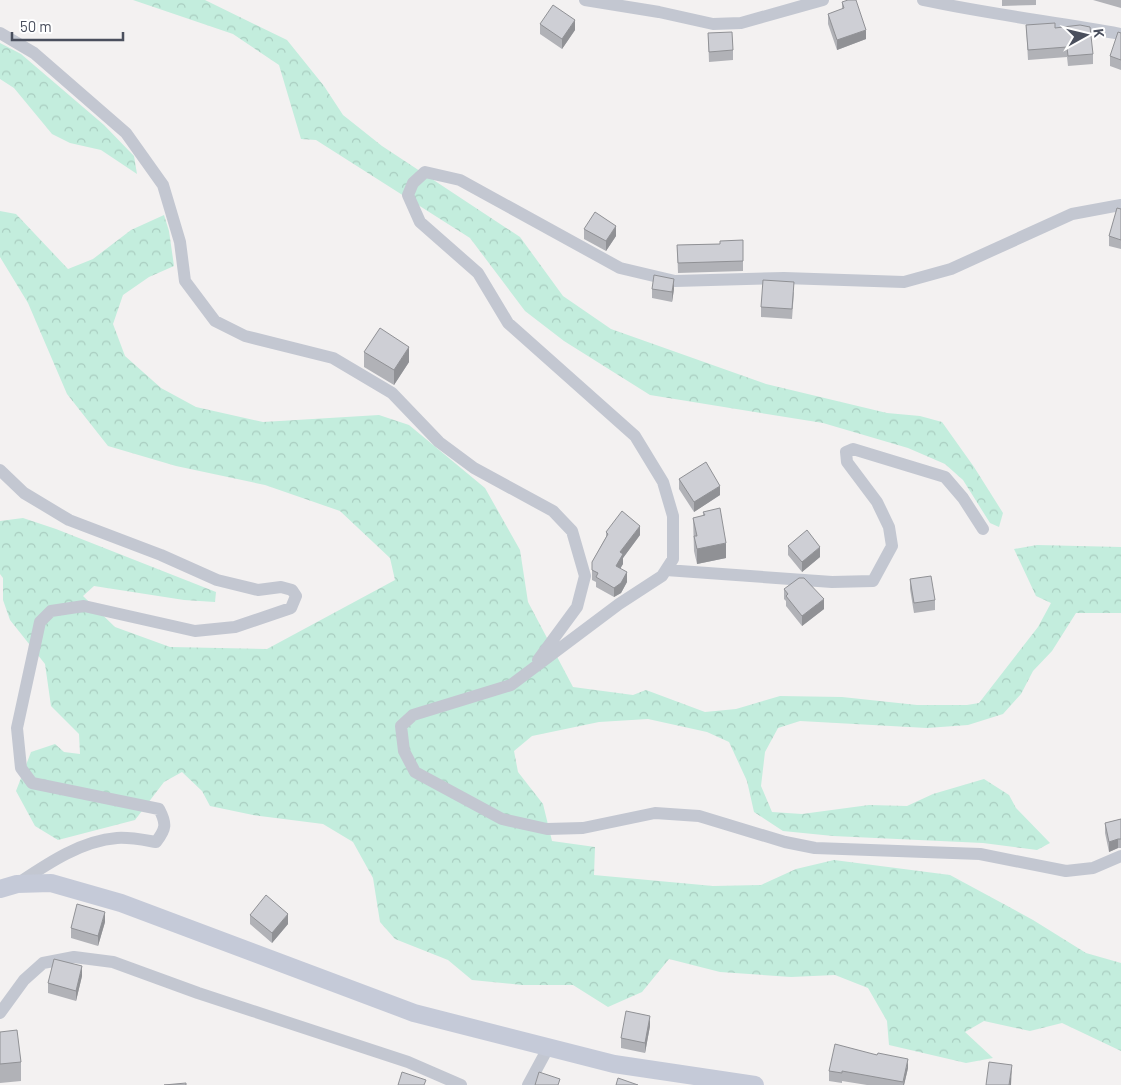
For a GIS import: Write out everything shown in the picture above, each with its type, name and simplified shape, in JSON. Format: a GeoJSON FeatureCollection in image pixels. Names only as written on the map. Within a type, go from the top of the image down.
{"type":"FeatureCollection","features":[{"type":"Feature","properties":{"kind":"street"},"geometry":{"type":"LineString","coordinates":[[585,0],[659,12],[714,24],[741,23],[823,0]]}},
{"type":"Feature","properties":{"kind":"street"},"geometry":{"type":"LineString","coordinates":[[923,0],[972,11],[1044,20],[1121,34]]}},
{"type":"Feature","properties":{"kind":"street"},"geometry":{"type":"LineString","coordinates":[[0,33],[34,52],[126,133],[163,185],[180,242],[185,280],[214,321],[245,336],[334,358],[392,393],[439,442],[474,468],[553,511],[572,531],[585,576],[577,607],[529,672]]}},
{"type":"Feature","properties":{"kind":"street"},"geometry":{"type":"LineString","coordinates":[[1121,205],[1072,214],[951,269],[904,282],[784,278],[675,281],[620,268],[469,184],[426,172],[413,183],[408,195],[420,222],[478,273],[508,323],[636,436],[663,482],[673,516],[673,559],[662,576],[619,604],[511,685],[413,716],[401,726],[404,751],[415,772],[502,819],[547,829],[583,828],[655,813],[699,816],[784,842],[815,848],[980,854],[1066,872],[1093,868],[1121,856]]}},
{"type":"Feature","properties":{"kind":"street"},"geometry":{"type":"LineString","coordinates":[[666,570],[832,582],[873,581],[892,546],[890,527],[877,502],[847,462],[846,452],[853,449],[945,478],[963,498],[983,529]]}},
{"type":"Feature","properties":{"kind":"street"},"geometry":{"type":"LineString","coordinates":[[0,470],[24,493],[68,520],[161,555],[217,580],[258,590],[281,587],[292,590],[296,596],[291,608],[235,627],[195,632],[84,606],[51,611],[40,622],[18,728],[21,768],[32,783],[159,809],[165,820],[165,830],[156,842],[117,838],[61,855],[17,884]]}},
{"type":"Feature","properties":{"kind":"street"},"geometry":{"type":"LineString","coordinates":[[0,889],[17,884],[51,883],[121,903],[414,1013],[614,1064],[755,1085]]}},
{"type":"Feature","properties":{"kind":"street"},"geometry":{"type":"LineString","coordinates":[[0,1012],[24,980],[43,964],[74,957],[113,962],[408,1062],[461,1085]]}},
{"type":"Feature","properties":{"kind":"street"},"geometry":{"type":"LineString","coordinates":[[528,1085],[548,1048]]}},
{"type":"Feature","properties":{"kind":"green space"},"geometry":{"type":"Polygon","coordinates":[[[133,0],[205,0],[287,40],[324,86],[343,115],[382,146],[520,237],[563,296],[611,329],[766,384],[887,413],[920,416],[942,422],[974,467],[1003,513],[999,527],[990,523],[963,480],[945,464],[908,448],[823,423],[650,395],[564,341],[525,311],[470,238],[316,140],[301,139],[279,65],[233,34],[133,0]]]}},
{"type":"Feature","properties":{"kind":"green space"},"geometry":{"type":"Polygon","coordinates":[[[0,43],[21,54],[104,125],[134,156],[137,174],[101,150],[70,143],[52,134],[14,88],[0,79],[0,43]]]}},
{"type":"Feature","properties":{"kind":"green space"},"geometry":{"type":"Polygon","coordinates":[[[0,211],[16,214],[68,269],[93,259],[131,230],[164,215],[169,231],[174,266],[149,277],[123,295],[113,324],[125,356],[161,388],[196,407],[263,422],[379,415],[409,425],[485,488],[520,550],[528,602],[573,687],[633,695],[646,690],[705,712],[736,709],[780,696],[842,697],[917,705],[967,705],[979,703],[1038,627],[1051,603],[1036,596],[1014,549],[1037,545],[1121,547],[1121,613],[1076,613],[1052,651],[1033,671],[1021,694],[1003,714],[968,725],[927,728],[800,721],[778,728],[765,752],[761,786],[772,812],[802,814],[869,805],[907,806],[933,794],[984,779],[1009,795],[1016,808],[1050,843],[1037,850],[983,843],[833,836],[783,831],[754,812],[747,781],[729,742],[707,732],[648,719],[599,722],[532,736],[514,751],[518,772],[543,804],[552,841],[595,847],[594,875],[713,886],[761,885],[796,869],[834,860],[950,875],[1033,920],[1086,953],[1121,963],[1121,1051],[1062,1023],[1030,1031],[984,1021],[965,1032],[993,1058],[966,1063],[889,1045],[887,1021],[868,988],[835,975],[791,977],[720,972],[669,959],[642,992],[608,1007],[573,985],[522,985],[472,980],[448,960],[395,939],[380,922],[373,878],[353,842],[323,824],[253,815],[210,806],[202,791],[182,772],[164,782],[135,820],[58,840],[35,826],[16,791],[31,752],[55,744],[64,752],[80,754],[79,734],[51,706],[45,664],[10,620],[3,600],[3,578],[0,574],[0,521],[23,518],[56,529],[216,592],[215,602],[184,600],[94,586],[83,596],[115,627],[170,647],[267,649],[395,580],[390,558],[340,511],[265,485],[176,466],[108,446],[67,394],[28,303],[0,257],[0,211]]]}},
{"type":"Feature","properties":{"kind":"building"},"geometry":{"type":"Polygon","coordinates":[[[856,0],[866,30],[837,40],[828,14],[844,8],[842,2],[856,0]]]}},
{"type":"Feature","properties":{"kind":"building"},"geometry":{"type":"Polygon","coordinates":[[[553,5],[575,20],[562,39],[540,24],[553,5]]]}},
{"type":"Feature","properties":{"kind":"building"},"geometry":{"type":"Polygon","coordinates":[[[1055,23],[1055,28],[1080,25],[1090,27],[1093,54],[1068,56],[1067,47],[1028,50],[1026,25],[1055,23]]]}},
{"type":"Feature","properties":{"kind":"building"},"geometry":{"type":"Polygon","coordinates":[[[732,32],[733,50],[709,52],[708,33],[732,32]]]}},
{"type":"Feature","properties":{"kind":"building"},"geometry":{"type":"Polygon","coordinates":[[[1118,32],[1121,33],[1121,60],[1110,56],[1118,32]]]}},
{"type":"Feature","properties":{"kind":"building"},"geometry":{"type":"Polygon","coordinates":[[[1117,208],[1121,209],[1121,240],[1109,236],[1117,208]]]}},
{"type":"Feature","properties":{"kind":"building"},"geometry":{"type":"Polygon","coordinates":[[[595,212],[616,226],[606,241],[584,229],[595,212]]]}},
{"type":"Feature","properties":{"kind":"building"},"geometry":{"type":"Polygon","coordinates":[[[743,240],[743,261],[678,263],[677,245],[720,244],[720,241],[743,240]]]}},
{"type":"Feature","properties":{"kind":"building"},"geometry":{"type":"Polygon","coordinates":[[[654,275],[674,279],[672,292],[652,289],[654,275]]]}},
{"type":"Feature","properties":{"kind":"building"},"geometry":{"type":"Polygon","coordinates":[[[763,280],[794,282],[792,309],[761,307],[763,280]]]}},
{"type":"Feature","properties":{"kind":"building"},"geometry":{"type":"Polygon","coordinates":[[[380,328],[409,347],[394,370],[364,352],[380,328]]]}},
{"type":"Feature","properties":{"kind":"building"},"geometry":{"type":"Polygon","coordinates":[[[706,462],[720,486],[694,502],[679,479],[706,462]]]}},
{"type":"Feature","properties":{"kind":"building"},"geometry":{"type":"Polygon","coordinates":[[[720,508],[726,543],[697,549],[694,536],[697,536],[693,518],[705,515],[703,512],[720,508]]]}},
{"type":"Feature","properties":{"kind":"building"},"geometry":{"type":"Polygon","coordinates":[[[622,511],[640,526],[620,552],[623,554],[616,566],[627,572],[621,583],[614,588],[596,577],[598,573],[592,570],[592,562],[608,534],[606,532],[622,511]]]}},
{"type":"Feature","properties":{"kind":"building"},"geometry":{"type":"Polygon","coordinates":[[[807,530],[820,547],[802,562],[788,546],[807,530]]]}},
{"type":"Feature","properties":{"kind":"building"},"geometry":{"type":"Polygon","coordinates":[[[931,576],[935,600],[914,603],[910,579],[931,576]]]}},
{"type":"Feature","properties":{"kind":"building"},"geometry":{"type":"Polygon","coordinates":[[[799,578],[804,578],[824,599],[802,616],[786,596],[788,594],[784,589],[799,578]]]}},
{"type":"Feature","properties":{"kind":"building"},"geometry":{"type":"Polygon","coordinates":[[[1121,819],[1121,839],[1109,842],[1105,823],[1121,819]]]}},
{"type":"Feature","properties":{"kind":"building"},"geometry":{"type":"Polygon","coordinates":[[[266,895],[288,914],[272,933],[250,915],[266,895]]]}},
{"type":"Feature","properties":{"kind":"building"},"geometry":{"type":"Polygon","coordinates":[[[77,904],[105,912],[98,936],[71,928],[77,904]]]}},
{"type":"Feature","properties":{"kind":"building"},"geometry":{"type":"Polygon","coordinates":[[[54,959],[82,966],[76,991],[48,983],[54,959]]]}},
{"type":"Feature","properties":{"kind":"building"},"geometry":{"type":"Polygon","coordinates":[[[626,1011],[650,1016],[645,1043],[621,1038],[626,1011]]]}},
{"type":"Feature","properties":{"kind":"building"},"geometry":{"type":"Polygon","coordinates":[[[17,1030],[21,1062],[0,1064],[0,1032],[17,1030]]]}},
{"type":"Feature","properties":{"kind":"building"},"geometry":{"type":"Polygon","coordinates":[[[835,1044],[877,1055],[878,1053],[908,1059],[903,1082],[842,1071],[842,1073],[829,1071],[835,1044]]]}},
{"type":"Feature","properties":{"kind":"building"},"geometry":{"type":"Polygon","coordinates":[[[989,1062],[1012,1065],[1009,1085],[986,1085],[989,1062]]]}},
{"type":"Feature","properties":{"kind":"building"},"geometry":{"type":"Polygon","coordinates":[[[402,1072],[426,1080],[424,1085],[398,1085],[402,1072]]]}},
{"type":"Feature","properties":{"kind":"building"},"geometry":{"type":"Polygon","coordinates":[[[539,1072],[560,1079],[558,1085],[535,1085],[539,1072]]]}},
{"type":"Feature","properties":{"kind":"building"},"geometry":{"type":"Polygon","coordinates":[[[618,1078],[638,1085],[616,1085],[618,1078]]]}},
{"type":"Feature","properties":{"kind":"building"},"geometry":{"type":"Polygon","coordinates":[[[186,1083],[186,1085],[164,1085],[186,1083]]]}}]}
